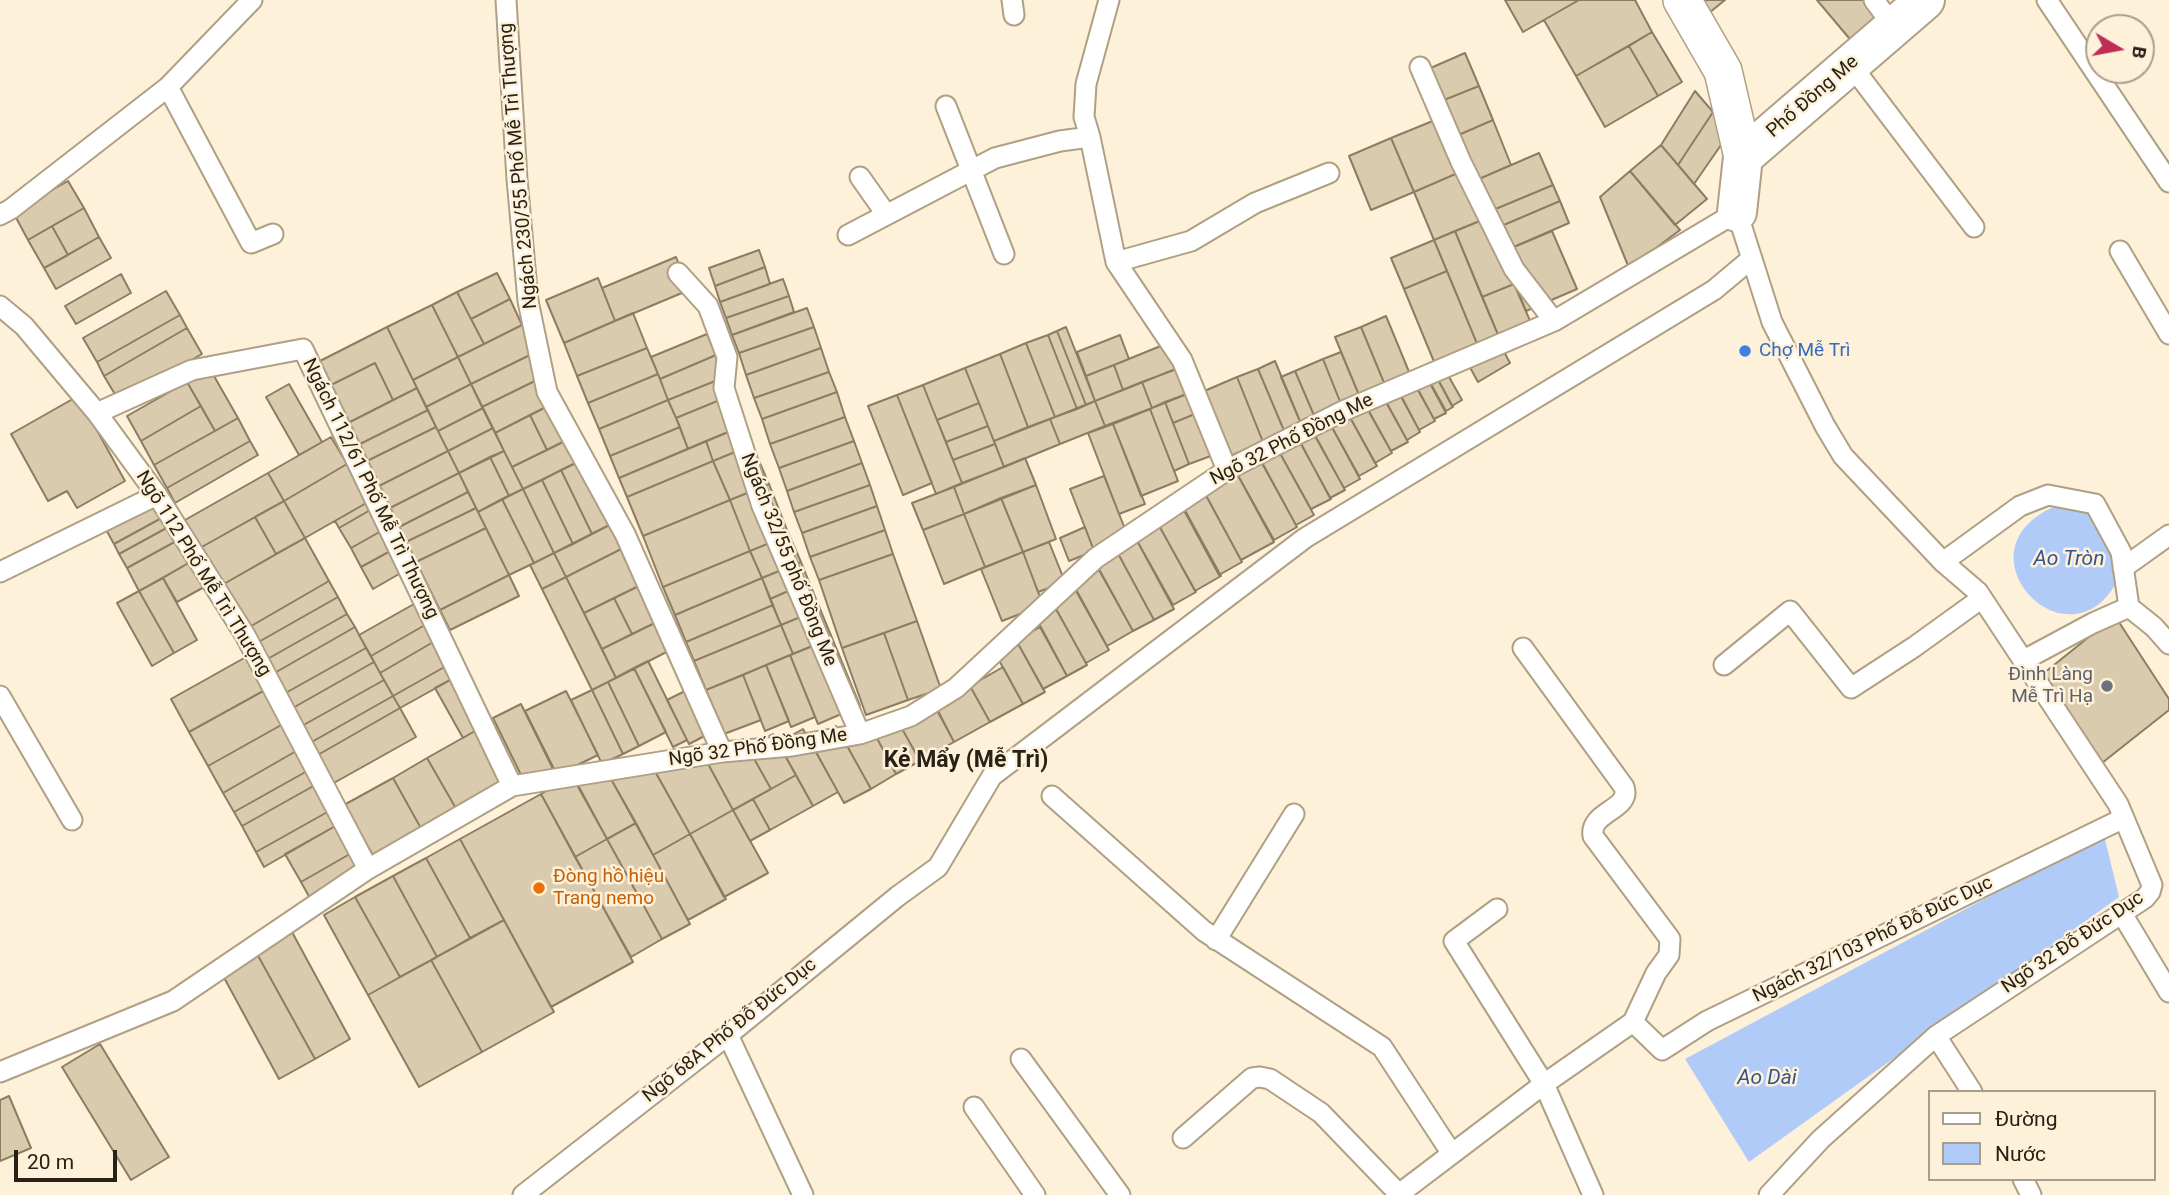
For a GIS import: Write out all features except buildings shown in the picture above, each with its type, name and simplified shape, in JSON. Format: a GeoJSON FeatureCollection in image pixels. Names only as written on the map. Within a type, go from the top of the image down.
{"type":"FeatureCollection","features":[{"type":"Feature","properties":{"kind":"street"},"geometry":{"type":"LineString","coordinates":[[1682,0],[1723,71],[1743,157],[1737,212]]}},
{"type":"Feature","properties":{"kind":"street","name":"Phố Đồng Me"},"geometry":{"type":"LineString","coordinates":[[1743,157],[1851,65],[1884,14],[1925,0]]}},
{"type":"Feature","properties":{"kind":"lane"},"geometry":{"type":"LineString","coordinates":[[0,215],[167,87],[252,0]]}},
{"type":"Feature","properties":{"kind":"lane","name":"Ngách 230/55 Phố Mễ Trì Thượng"},"geometry":{"type":"LineString","coordinates":[[506,0],[527,288],[547,392],[625,534],[722,752]]}},
{"type":"Feature","properties":{"kind":"lane"},"geometry":{"type":"LineString","coordinates":[[1109,0],[1086,83],[1084,117],[1116,262],[1182,360],[1227,470]]}},
{"type":"Feature","properties":{"kind":"lane"},"geometry":{"type":"LineString","coordinates":[[2047,0],[2169,183]]}},
{"type":"Feature","properties":{"kind":"lane"},"geometry":{"type":"LineString","coordinates":[[1851,65],[1973,228]]}},
{"type":"Feature","properties":{"kind":"lane"},"geometry":{"type":"LineString","coordinates":[[1420,67],[1461,162],[1514,269],[1554,321]]}},
{"type":"Feature","properties":{"kind":"lane"},"geometry":{"type":"LineString","coordinates":[[167,87],[251,243],[273,234]]}},
{"type":"Feature","properties":{"kind":"lane"},"geometry":{"type":"LineString","coordinates":[[946,106],[1004,254]]}},
{"type":"Feature","properties":{"kind":"lane"},"geometry":{"type":"LineString","coordinates":[[848,235],[995,158],[1034,146],[1090,137]]}},
{"type":"Feature","properties":{"kind":"lane"},"geometry":{"type":"LineString","coordinates":[[1116,262],[1191,241],[1255,203],[1329,173]]}},
{"type":"Feature","properties":{"kind":"lane"},"geometry":{"type":"LineString","coordinates":[[860,177],[886,214]]}},
{"type":"Feature","properties":{"kind":"lane","name":"Ngõ 32 Phố Đồng Me"},"geometry":{"type":"LineString","coordinates":[[0,1072],[173,1001],[368,869],[512,786],[722,752],[792,746],[860,734],[911,716],[956,688],[1096,558],[1227,470],[1343,411],[1554,321],[1737,212]]}},
{"type":"Feature","properties":{"kind":"lane","name":"Ngõ 32 Đỗ Đức Dục"},"geometry":{"type":"LineString","coordinates":[[1737,212],[1772,322],[1825,426],[1838,447],[1943,562],[1982,598],[2118,804],[2152,885],[2145,898],[1936,1036],[1821,1139],[1769,1195]]}},
{"type":"Feature","properties":{"kind":"lane"},"geometry":{"type":"LineString","coordinates":[[2120,251],[2169,334]]}},
{"type":"Feature","properties":{"kind":"lane","name":"Ngõ 68A Phố Đỗ Đức Dục"},"geometry":{"type":"LineString","coordinates":[[523,1195],[937,867],[992,776],[1305,538],[1714,290],[1751,259]]}},
{"type":"Feature","properties":{"kind":"lane","name":"Ngách 32/55 phố Đồng Me"},"geometry":{"type":"LineString","coordinates":[[678,273],[708,306],[727,357],[724,388],[762,506],[860,734]]}},
{"type":"Feature","properties":{"kind":"lane","name":"Ngõ 112 Phố Mễ Trì Thượng"},"geometry":{"type":"LineString","coordinates":[[0,306],[24,326],[97,413],[157,495],[245,635],[368,869]]}},
{"type":"Feature","properties":{"kind":"lane","name":"Ngách 112/61 Phố Mễ Trì Thượng"},"geometry":{"type":"LineString","coordinates":[[97,413],[192,370],[303,349],[512,786]]}},
{"type":"Feature","properties":{"kind":"lane"},"geometry":{"type":"LineString","coordinates":[[0,572],[157,495]]}},
{"type":"Feature","properties":{"kind":"lane"},"geometry":{"type":"LineString","coordinates":[[1943,562],[2020,506],[2048,495],[2095,503],[2121,552],[2129,607],[2169,644]]}},
{"type":"Feature","properties":{"kind":"lane"},"geometry":{"type":"LineString","coordinates":[[2123,568],[2169,535]]}},
{"type":"Feature","properties":{"kind":"lane"},"geometry":{"type":"LineString","coordinates":[[1724,665],[1790,611],[1850,688],[1914,647],[1982,598]]}},
{"type":"Feature","properties":{"kind":"lane"},"geometry":{"type":"LineString","coordinates":[[2024,660],[2129,607]]}},
{"type":"Feature","properties":{"kind":"lane"},"geometry":{"type":"LineString","coordinates":[[1183,1138],[1252,1078],[1270,1079],[1321,1113],[1399,1194],[1544,1084],[1633,1022],[1656,973],[1669,955],[1670,939],[1593,836],[1591,829],[1596,821],[1624,800],[1624,787],[1523,648]]}},
{"type":"Feature","properties":{"kind":"lane"},"geometry":{"type":"LineString","coordinates":[[0,696],[72,820]]}},
{"type":"Feature","properties":{"kind":"lane"},"geometry":{"type":"LineString","coordinates":[[1052,796],[1204,931],[1382,1047],[1452,1154]]}},
{"type":"Feature","properties":{"kind":"lane"},"geometry":{"type":"LineString","coordinates":[[1216,940],[1294,814]]}},
{"type":"Feature","properties":{"kind":"lane","name":"Ngách 32/103 Phố Đỗ Đức Dục"},"geometry":{"type":"LineString","coordinates":[[1633,1022],[1662,1050],[1707,1021],[2124,818]]}},
{"type":"Feature","properties":{"kind":"lane"},"geometry":{"type":"LineString","coordinates":[[1497,909],[1454,941],[1544,1084],[1593,1195]]}},
{"type":"Feature","properties":{"kind":"lane"},"geometry":{"type":"LineString","coordinates":[[2121,912],[2169,992]]}},
{"type":"Feature","properties":{"kind":"lane"},"geometry":{"type":"LineString","coordinates":[[728,1035],[803,1195]]}},
{"type":"Feature","properties":{"kind":"lane"},"geometry":{"type":"LineString","coordinates":[[1936,1036],[1971,1090]]}},
{"type":"Feature","properties":{"kind":"lane"},"geometry":{"type":"LineString","coordinates":[[1021,1059],[1120,1195]]}},
{"type":"Feature","properties":{"kind":"lane"},"geometry":{"type":"LineString","coordinates":[[974,1107],[1035,1195]]}},
{"type":"Feature","properties":{"kind":"water","name":"Ao Tròn"},"geometry":{"type":"Polygon","coordinates":[[[2058,505],[2092,510],[2122,571],[2101,602],[2077,614],[2052,611],[2031,596],[2017,575],[2014,550],[2027,525],[2058,505]]]}},
{"type":"Feature","properties":{"kind":"water","name":"Ao Dài"},"geometry":{"type":"Polygon","coordinates":[[[2104,835],[2119,897],[1749,1162],[1685,1059],[2104,835]]]}},
{"type":"Feature","properties":{"kind":"place","name":"Chợ Mễ Trì"},"geometry":{"type":"Point","coordinates":[1745,351]}},
{"type":"Feature","properties":{"kind":"place","name":"Đình Làng Mễ Trì Hạ"},"geometry":{"type":"Point","coordinates":[2107,686]}},
{"type":"Feature","properties":{"kind":"place","name":"Đòng hồ hiệu Trang nemo"},"geometry":{"type":"Point","coordinates":[539,888]}},
{"type":"Feature","properties":{"kind":"district","name":"Kẻ Mẩy (Mễ Trì)"},"geometry":{"type":"Point","coordinates":[966,761]}}]}
